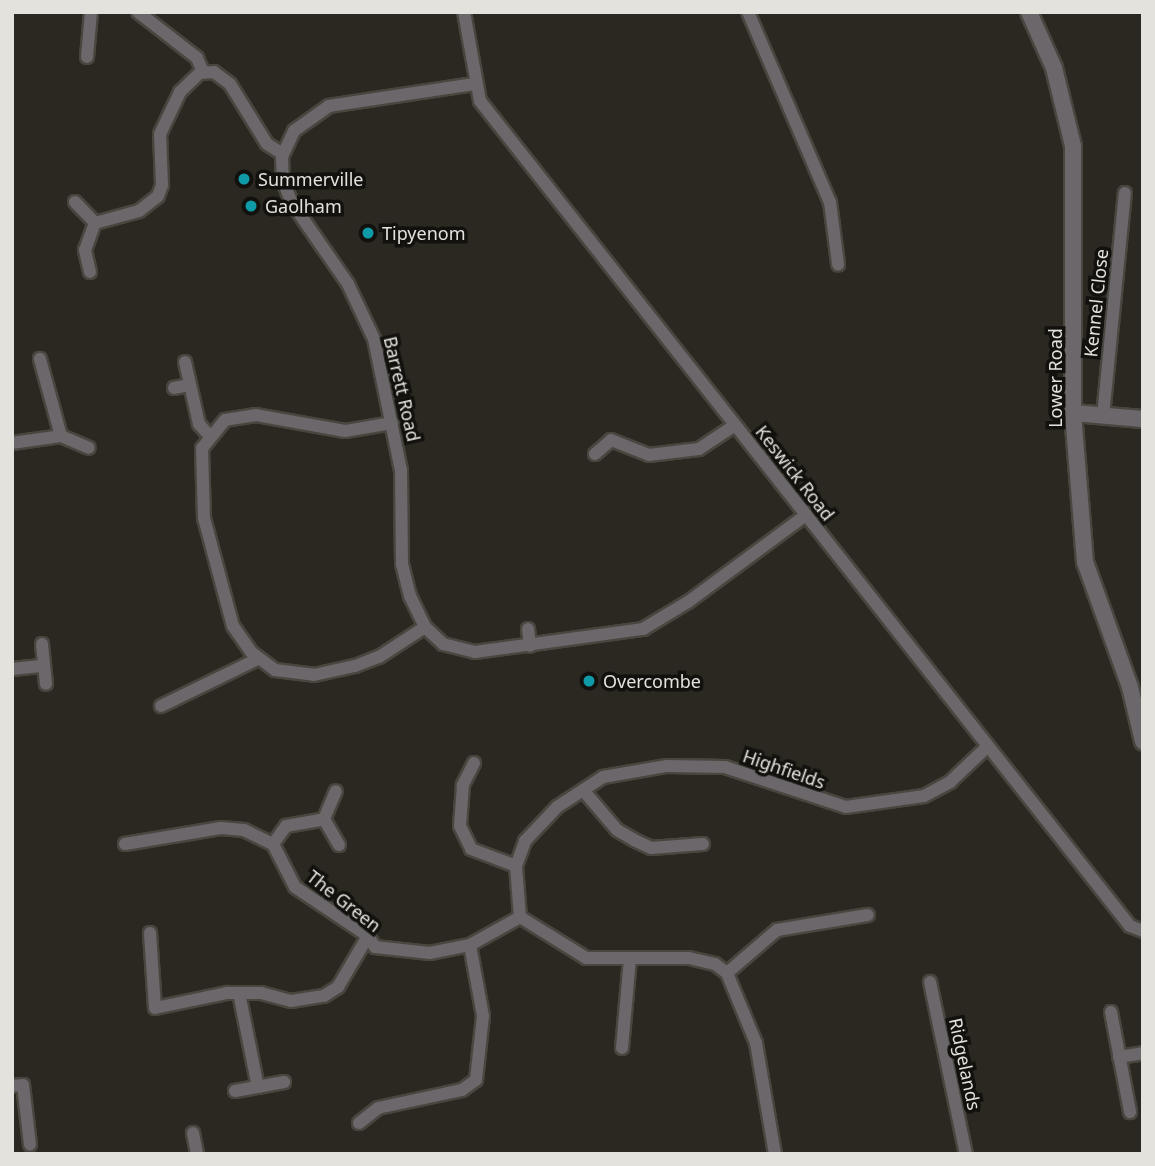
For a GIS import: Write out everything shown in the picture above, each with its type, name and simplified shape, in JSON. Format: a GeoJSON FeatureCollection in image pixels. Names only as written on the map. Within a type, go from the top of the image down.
{"type":"FeatureCollection","features":[{"type":"Feature","properties":{"kind":"street"},"geometry":{"type":"LineString","coordinates":[[87,57],[91,12]]}},
{"type":"Feature","properties":{"kind":"street"},"geometry":{"type":"LineString","coordinates":[[138,12],[197,58],[202,72]]}},
{"type":"Feature","properties":{"kind":"street","name":"Keswick Road"},"geometry":{"type":"LineString","coordinates":[[464,12],[474,84],[480,102],[1130,926],[1143,931]]}},
{"type":"Feature","properties":{"kind":"street"},"geometry":{"type":"LineString","coordinates":[[748,12],[830,202],[838,264]]}},
{"type":"Feature","properties":{"kind":"street","name":"Lower Road"},"geometry":{"type":"LineString","coordinates":[[1029,12],[1054,68],[1073,146],[1073,413],[1085,562],[1140,721],[1143,741]]}},
{"type":"Feature","properties":{"kind":"street"},"geometry":{"type":"LineString","coordinates":[[95,223],[146,208],[162,185],[160,134],[180,92],[202,72],[214,72],[230,84],[267,144],[283,154],[303,121],[328,106],[474,84]]}},
{"type":"Feature","properties":{"kind":"street","name":"Barrett Road"},"geometry":{"type":"LineString","coordinates":[[283,154],[283,181],[292,203],[348,284],[369,326],[392,422],[403,491],[402,564],[410,596],[425,627],[443,644],[463,652],[530,646],[643,629],[688,602],[806,515]]}},
{"type":"Feature","properties":{"kind":"street","name":"Kennel Close"},"geometry":{"type":"LineString","coordinates":[[1103,416],[1125,193]]}},
{"type":"Feature","properties":{"kind":"street"},"geometry":{"type":"LineString","coordinates":[[75,202],[95,223]]}},
{"type":"Feature","properties":{"kind":"street"},"geometry":{"type":"LineString","coordinates":[[85,268],[85,250],[95,223]]}},
{"type":"Feature","properties":{"kind":"street"},"geometry":{"type":"LineString","coordinates":[[40,359],[61,436]]}},
{"type":"Feature","properties":{"kind":"street"},"geometry":{"type":"LineString","coordinates":[[185,362],[198,424],[209,435]]}},
{"type":"Feature","properties":{"kind":"street"},"geometry":{"type":"LineString","coordinates":[[174,388],[190,385]]}},
{"type":"Feature","properties":{"kind":"street"},"geometry":{"type":"LineString","coordinates":[[1073,413],[1143,419]]}},
{"type":"Feature","properties":{"kind":"street"},"geometry":{"type":"LineString","coordinates":[[392,422],[345,431],[247,414],[225,420],[209,435],[201,456],[204,518],[233,626],[258,659],[290,674],[337,671],[379,657],[425,627]]}},
{"type":"Feature","properties":{"kind":"street"},"geometry":{"type":"LineString","coordinates":[[595,454],[605,438],[641,453],[670,454],[709,446],[735,425]]}},
{"type":"Feature","properties":{"kind":"street"},"geometry":{"type":"LineString","coordinates":[[12,443],[61,436],[89,448]]}},
{"type":"Feature","properties":{"kind":"street"},"geometry":{"type":"LineString","coordinates":[[528,629],[530,646]]}},
{"type":"Feature","properties":{"kind":"street"},"geometry":{"type":"LineString","coordinates":[[42,644],[46,684]]}},
{"type":"Feature","properties":{"kind":"street"},"geometry":{"type":"LineString","coordinates":[[161,706],[258,659]]}},
{"type":"Feature","properties":{"kind":"street"},"geometry":{"type":"LineString","coordinates":[[12,669],[43,666]]}},
{"type":"Feature","properties":{"kind":"street","name":"Highfields"},"geometry":{"type":"LineString","coordinates":[[516,866],[534,829],[603,777],[667,766],[725,767],[791,793],[846,807],[859,806],[925,796],[950,782],[988,746]]}},
{"type":"Feature","properties":{"kind":"street"},"geometry":{"type":"LineString","coordinates":[[474,763],[463,785],[460,826],[471,849],[516,866],[520,917],[576,954],[701,960],[727,973],[756,1043],[775,1154]]}},
{"type":"Feature","properties":{"kind":"street"},"geometry":{"type":"LineString","coordinates":[[583,790],[617,830],[642,844],[665,849],[703,844]]}},
{"type":"Feature","properties":{"kind":"street"},"geometry":{"type":"LineString","coordinates":[[324,819],[336,791]]}},
{"type":"Feature","properties":{"kind":"street"},"geometry":{"type":"LineString","coordinates":[[125,844],[221,828],[244,830],[273,844],[286,825],[324,819]]}},
{"type":"Feature","properties":{"kind":"street"},"geometry":{"type":"LineString","coordinates":[[324,819],[339,845]]}},
{"type":"Feature","properties":{"kind":"street","name":"The Green"},"geometry":{"type":"LineString","coordinates":[[273,844],[295,887],[368,936],[375,947],[430,953],[470,944],[520,917]]}},
{"type":"Feature","properties":{"kind":"street"},"geometry":{"type":"LineString","coordinates":[[727,973],[777,930],[868,915]]}},
{"type":"Feature","properties":{"kind":"street"},"geometry":{"type":"LineString","coordinates":[[150,933],[155,1009],[239,993],[291,1000],[324,996],[349,972],[368,936]]}},
{"type":"Feature","properties":{"kind":"street"},"geometry":{"type":"LineString","coordinates":[[359,1123],[378,1108],[462,1090],[476,1080],[483,1016],[470,944]]}},
{"type":"Feature","properties":{"kind":"street"},"geometry":{"type":"LineString","coordinates":[[622,1048],[631,958]]}},
{"type":"Feature","properties":{"kind":"street","name":"Ridgelands"},"geometry":{"type":"LineString","coordinates":[[930,982],[966,1154]]}},
{"type":"Feature","properties":{"kind":"street"},"geometry":{"type":"LineString","coordinates":[[239,993],[258,1087]]}},
{"type":"Feature","properties":{"kind":"street"},"geometry":{"type":"LineString","coordinates":[[1111,1012],[1130,1112]]}},
{"type":"Feature","properties":{"kind":"street"},"geometry":{"type":"LineString","coordinates":[[1119,1058],[1143,1053]]}},
{"type":"Feature","properties":{"kind":"street"},"geometry":{"type":"LineString","coordinates":[[235,1091],[284,1082]]}},
{"type":"Feature","properties":{"kind":"street"},"geometry":{"type":"LineString","coordinates":[[12,1086],[23,1085],[30,1145]]}},
{"type":"Feature","properties":{"kind":"street"},"geometry":{"type":"LineString","coordinates":[[193,1133],[197,1154]]}},
{"type":"Feature","properties":{"kind":"place","name":"Summerville"},"geometry":{"type":"Point","coordinates":[244,179]}},
{"type":"Feature","properties":{"kind":"place","name":"Gaolham"},"geometry":{"type":"Point","coordinates":[251,206]}},
{"type":"Feature","properties":{"kind":"place","name":"Tipyenom"},"geometry":{"type":"Point","coordinates":[368,233]}},
{"type":"Feature","properties":{"kind":"place","name":"Overcombe"},"geometry":{"type":"Point","coordinates":[589,681]}}]}
